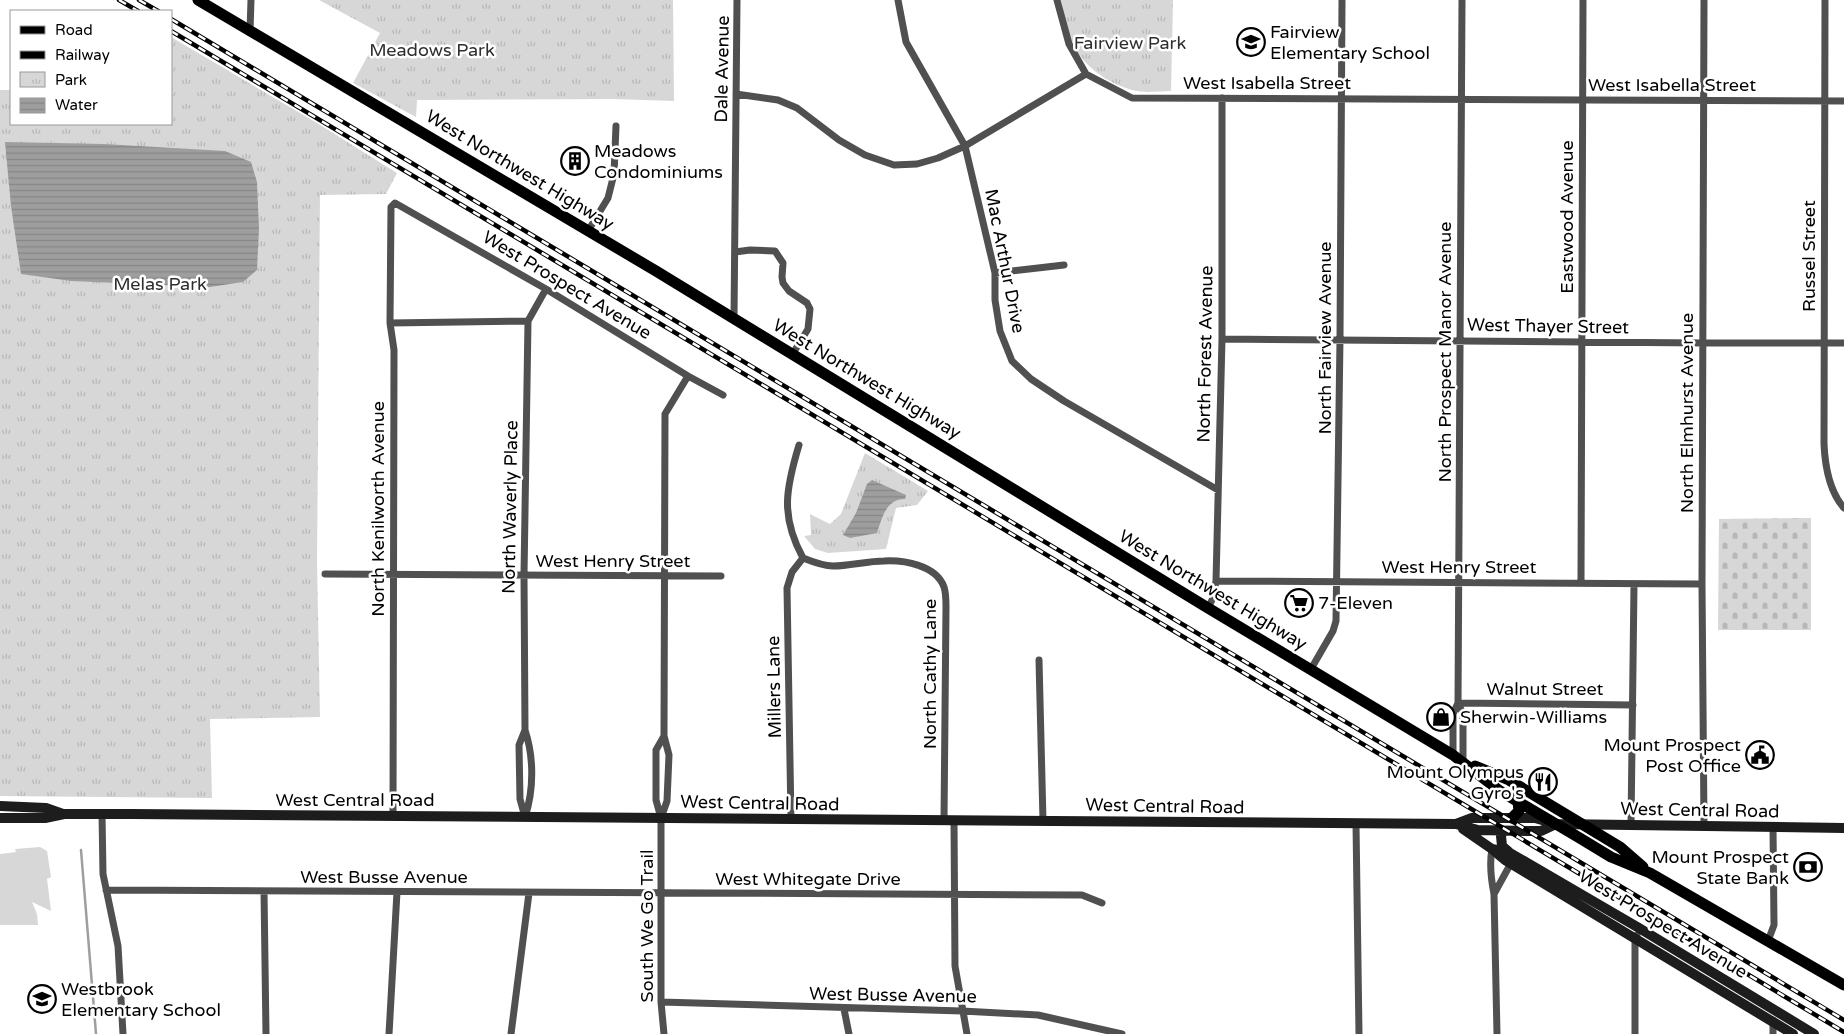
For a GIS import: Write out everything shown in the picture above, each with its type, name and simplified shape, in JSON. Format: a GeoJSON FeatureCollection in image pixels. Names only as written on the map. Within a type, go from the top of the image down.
{"type":"FeatureCollection","features":[{"type":"Feature","properties":{"kind":"main road","name":"West Northwest Highway"},"geometry":{"type":"LineString","coordinates":[[198,0],[588,230],[1458,758],[1500,791],[1518,802],[1611,857],[1650,873],[1844,985]]}},
{"type":"Feature","properties":{"kind":"main road","name":"West Northwest Highway"},"geometry":{"type":"LineString","coordinates":[[1458,758],[1508,780],[1620,847],[1650,873]]}},
{"type":"Feature","properties":{"kind":"main road"},"geometry":{"type":"LineString","coordinates":[[1512,818],[1519,811],[1518,802]]}},
{"type":"Feature","properties":{"kind":"main road","name":"West Central Road"},"geometry":{"type":"LineString","coordinates":[[0,806],[46,808],[64,814]]}},
{"type":"Feature","properties":{"kind":"main road","name":"West Central Road"},"geometry":{"type":"LineString","coordinates":[[0,818],[45,818],[64,814],[102,814],[1456,824],[1478,830],[1503,831],[1541,831],[1556,824]]}},
{"type":"Feature","properties":{"kind":"main road","name":"West Central Road"},"geometry":{"type":"LineString","coordinates":[[1456,824],[1472,818],[1535,818],[1556,824],[1582,825],[1844,828]]}},
{"type":"Feature","properties":{"kind":"main road","name":"West Prospect Avenue"},"geometry":{"type":"LineString","coordinates":[[1456,824],[1511,863],[1773,1022],[1788,1033]]}},
{"type":"Feature","properties":{"kind":"main road"},"geometry":{"type":"LineString","coordinates":[[1503,831],[1501,836],[1502,846],[1509,852]]}},
{"type":"Feature","properties":{"kind":"main road","name":"West Prospect Avenue"},"geometry":{"type":"LineString","coordinates":[[1492,849],[1509,852],[1814,1034]]}},
{"type":"Feature","properties":{"kind":"street"},"geometry":{"type":"LineString","coordinates":[[250,31],[251,0]]}},
{"type":"Feature","properties":{"kind":"street","name":"Dale Avenue"},"geometry":{"type":"LineString","coordinates":[[734,319],[737,0]]}},
{"type":"Feature","properties":{"kind":"street","name":"Mac Arthur Drive"},"geometry":{"type":"LineString","coordinates":[[898,0],[906,42],[965,146],[996,273],[996,300],[1000,331],[1012,361],[1030,379],[1064,401],[1218,490]]}},
{"type":"Feature","properties":{"kind":"street"},"geometry":{"type":"LineString","coordinates":[[736,94],[778,100],[797,108],[839,140],[865,154],[894,165],[917,164],[938,158],[965,146],[1086,74],[1069,44],[1057,0]]}},
{"type":"Feature","properties":{"kind":"street","name":"North Fairview Avenue"},"geometry":{"type":"LineString","coordinates":[[1311,669],[1335,626],[1340,339],[1342,0]]}},
{"type":"Feature","properties":{"kind":"street","name":"North Prospect Manor Avenue"},"geometry":{"type":"LineString","coordinates":[[1458,758],[1453,714],[1458,703],[1462,0]]}},
{"type":"Feature","properties":{"kind":"street","name":"Eastwood Avenue"},"geometry":{"type":"LineString","coordinates":[[1580,583],[1583,0]]}},
{"type":"Feature","properties":{"kind":"street","name":"North Elmhurst Avenue"},"geometry":{"type":"LineString","coordinates":[[1704,0],[1702,584],[1704,827]]}},
{"type":"Feature","properties":{"kind":"street","name":"Russel Street"},"geometry":{"type":"LineString","coordinates":[[1825,0],[1823,342],[1825,459],[1828,475],[1837,498],[1844,508]]}},
{"type":"Feature","properties":{"kind":"street","name":"West Isabella Street"},"geometry":{"type":"LineString","coordinates":[[1086,74],[1132,98],[1844,101]]}},
{"type":"Feature","properties":{"kind":"street","name":"North Forest Avenue"},"geometry":{"type":"LineString","coordinates":[[1208,608],[1213,598],[1216,580],[1222,339],[1222,98]]}},
{"type":"Feature","properties":{"kind":"street"},"geometry":{"type":"LineString","coordinates":[[588,230],[608,198],[614,174],[616,126]]}},
{"type":"Feature","properties":{"kind":"street","name":"West Prospect Avenue"},"geometry":{"type":"LineString","coordinates":[[395,203],[546,289],[688,376],[723,395]]}},
{"type":"Feature","properties":{"kind":"street","name":"North Kenilworth Avenue"},"geometry":{"type":"LineString","coordinates":[[393,816],[394,350],[390,323],[390,210],[395,203]]}},
{"type":"Feature","properties":{"kind":"street"},"geometry":{"type":"LineString","coordinates":[[735,252],[750,250],[775,251],[783,263],[783,283],[789,291],[807,303],[810,309],[808,329],[792,354]]}},
{"type":"Feature","properties":{"kind":"street"},"geometry":{"type":"LineString","coordinates":[[996,273],[1064,265]]}},
{"type":"Feature","properties":{"kind":"street","name":"North Waverly Place"},"geometry":{"type":"LineString","coordinates":[[525,817],[530,800],[531,746],[525,730],[524,575],[528,321],[546,289]]}},
{"type":"Feature","properties":{"kind":"street"},"geometry":{"type":"LineString","coordinates":[[390,323],[528,321]]}},
{"type":"Feature","properties":{"kind":"street","name":"West Thayer Street"},"geometry":{"type":"LineString","coordinates":[[1222,339],[1703,343],[1844,342]]}},
{"type":"Feature","properties":{"kind":"street"},"geometry":{"type":"LineString","coordinates":[[662,818],[667,801],[669,755],[664,736],[666,414],[688,376]]}},
{"type":"Feature","properties":{"kind":"street"},"geometry":{"type":"LineString","coordinates":[[800,445],[789,481],[787,499],[793,540],[803,558]]}},
{"type":"Feature","properties":{"kind":"street","name":"Millers Lane"},"geometry":{"type":"LineString","coordinates":[[791,820],[787,588],[792,572],[803,558]]}},
{"type":"Feature","properties":{"kind":"street","name":"North Cathy Lane"},"geometry":{"type":"LineString","coordinates":[[803,558],[818,564],[833,566],[883,561],[919,566],[937,576],[944,588],[946,607],[949,820],[954,894],[955,966],[967,1034]]}},
{"type":"Feature","properties":{"kind":"street","name":"West Henry Street"},"geometry":{"type":"LineString","coordinates":[[325,574],[721,576]]}},
{"type":"Feature","properties":{"kind":"street","name":"West Henry Street"},"geometry":{"type":"LineString","coordinates":[[1216,580],[1634,585],[1702,584]]}},
{"type":"Feature","properties":{"kind":"street"},"geometry":{"type":"LineString","coordinates":[[1631,825],[1634,585]]}},
{"type":"Feature","properties":{"kind":"street"},"geometry":{"type":"LineString","coordinates":[[1039,660],[1043,821]]}},
{"type":"Feature","properties":{"kind":"street","name":"North Prospect Manor Avenue"},"geometry":{"type":"LineString","coordinates":[[1458,703],[1463,714],[1458,758]]}},
{"type":"Feature","properties":{"kind":"street","name":"Walnut Street"},"geometry":{"type":"LineString","coordinates":[[1458,703],[1633,704]]}},
{"type":"Feature","properties":{"kind":"street","name":"North Waverly Place"},"geometry":{"type":"LineString","coordinates":[[525,730],[519,744],[520,799],[525,817]]}},
{"type":"Feature","properties":{"kind":"street"},"geometry":{"type":"LineString","coordinates":[[662,818],[656,800],[656,750],[664,736]]}},
{"type":"Feature","properties":{"kind":"street"},"geometry":{"type":"LineString","coordinates":[[102,814],[102,874],[118,946],[123,1034]]}},
{"type":"Feature","properties":{"kind":"street","name":"South We Go Trail"},"geometry":{"type":"LineString","coordinates":[[662,818],[661,1002],[664,1034]]}},
{"type":"Feature","properties":{"kind":"street"},"geometry":{"type":"LineString","coordinates":[[1356,824],[1359,1034]]}},
{"type":"Feature","properties":{"kind":"street"},"geometry":{"type":"LineString","coordinates":[[1768,941],[1774,925],[1773,827]]}},
{"type":"Feature","properties":{"kind":"street"},"geometry":{"type":"LineString","coordinates":[[1492,849],[1490,860],[1494,894],[1497,1034]]}},
{"type":"Feature","properties":{"kind":"street"},"geometry":{"type":"LineString","coordinates":[[1494,894],[1511,863]]}},
{"type":"Feature","properties":{"kind":"street","name":"West Busse Avenue"},"geometry":{"type":"LineString","coordinates":[[106,890],[662,894]]}},
{"type":"Feature","properties":{"kind":"street"},"geometry":{"type":"LineString","coordinates":[[264,891],[266,1034]]}},
{"type":"Feature","properties":{"kind":"street"},"geometry":{"type":"LineString","coordinates":[[389,1034],[396,892]]}},
{"type":"Feature","properties":{"kind":"street"},"geometry":{"type":"LineString","coordinates":[[511,1034],[529,893]]}},
{"type":"Feature","properties":{"kind":"street","name":"West Whitegate Drive"},"geometry":{"type":"LineString","coordinates":[[662,894],[1082,895],[1102,902]]}},
{"type":"Feature","properties":{"kind":"street"},"geometry":{"type":"LineString","coordinates":[[1635,1034],[1636,940],[1639,928]]}},
{"type":"Feature","properties":{"kind":"street","name":"West Busse Avenue"},"geometry":{"type":"LineString","coordinates":[[661,1002],[844,1009],[962,1010],[1038,1015],[1119,1034]]}},
{"type":"Feature","properties":{"kind":"street"},"geometry":{"type":"LineString","coordinates":[[844,1009],[849,1034]]}},
{"type":"Feature","properties":{"kind":"street"},"geometry":{"type":"LineString","coordinates":[[1773,1010],[1773,1034]]}},
{"type":"Feature","properties":{"kind":"street"},"geometry":{"type":"LineString","coordinates":[[1785,1017],[1788,1033]]}},
{"type":"Feature","properties":{"kind":"green space","name":"Meadows Park"},"geometry":{"type":"Polygon","coordinates":[[[319,0],[673,0],[674,101],[612,99],[417,100],[416,117],[353,83],[380,33],[319,0]]]}},
{"type":"Feature","properties":{"kind":"green space","name":"Fairview Park"},"geometry":{"type":"Polygon","coordinates":[[[1061,0],[1173,0],[1171,91],[1145,92],[1127,89],[1100,75],[1084,61],[1073,45],[1061,0]]]}},
{"type":"Feature","properties":{"kind":"green space","name":"Melas Park"},"geometry":{"type":"Polygon","coordinates":[[[172,38],[317,123],[397,173],[386,194],[320,195],[317,562],[320,717],[210,719],[212,798],[0,796],[0,90],[10,90],[10,125],[172,125],[172,38]]]}},
{"type":"Feature","properties":{"kind":"green space"},"geometry":{"type":"Polygon","coordinates":[[[865,453],[928,491],[917,505],[896,508],[886,549],[828,553],[815,549],[804,536],[811,535],[810,514],[830,524],[841,514],[865,453]]]}},
{"type":"Feature","properties":{"kind":"green space"},"geometry":{"type":"Polygon","coordinates":[[[1811,518],[1811,630],[1718,630],[1719,519],[1811,518]]]}},
{"type":"Feature","properties":{"kind":"green space"},"geometry":{"type":"Polygon","coordinates":[[[40,847],[47,851],[51,877],[47,879],[51,911],[32,902],[37,914],[38,925],[0,925],[0,854],[16,852],[15,849],[40,847]]]}},
{"type":"Feature","properties":{"kind":"water"},"geometry":{"type":"Polygon","coordinates":[[[5,142],[104,144],[225,151],[251,162],[257,182],[259,229],[257,270],[243,282],[210,287],[71,281],[21,274],[11,206],[5,142]]]}},
{"type":"Feature","properties":{"kind":"water"},"geometry":{"type":"Polygon","coordinates":[[[872,480],[906,495],[905,499],[893,502],[889,506],[877,533],[850,538],[843,535],[856,513],[867,484],[872,480]]]}},
{"type":"Feature","properties":{"kind":"waterway"},"geometry":{"type":"LineString","coordinates":[[81,850],[96,1034]]}},
{"type":"Feature","properties":{"kind":"railway"},"geometry":{"type":"LineString","coordinates":[[119,0],[136,10]]}},
{"type":"Feature","properties":{"kind":"railway"},"geometry":{"type":"LineString","coordinates":[[139,0],[156,10]]}},
{"type":"Feature","properties":{"kind":"railway"},"geometry":{"type":"LineString","coordinates":[[172,20],[1844,1020]]}},
{"type":"Feature","properties":{"kind":"railway"},"geometry":{"type":"LineString","coordinates":[[172,32],[1844,1032]]}},
{"type":"Feature","properties":{"kind":"place","name":"Fairview Elementary School"},"geometry":{"type":"Point","coordinates":[1251,42]}},
{"type":"Feature","properties":{"kind":"place","name":"Meadows Condominiums"},"geometry":{"type":"Point","coordinates":[575,161]}},
{"type":"Feature","properties":{"kind":"place","name":"7-Eleven"},"geometry":{"type":"Point","coordinates":[1299,603]}},
{"type":"Feature","properties":{"kind":"place","name":"Sherwin-Williams"},"geometry":{"type":"Point","coordinates":[1441,717]}},
{"type":"Feature","properties":{"kind":"place","name":"Mount Prospect Post Office"},"geometry":{"type":"Point","coordinates":[1760,755]}},
{"type":"Feature","properties":{"kind":"place","name":"Mount Olympus Gyro's"},"geometry":{"type":"Point","coordinates":[1543,782]}},
{"type":"Feature","properties":{"kind":"place","name":"Mount Prospect State Bank"},"geometry":{"type":"Point","coordinates":[1808,867]}},
{"type":"Feature","properties":{"kind":"place","name":"Westbrook Elementary School"},"geometry":{"type":"Point","coordinates":[42,999]}}]}
